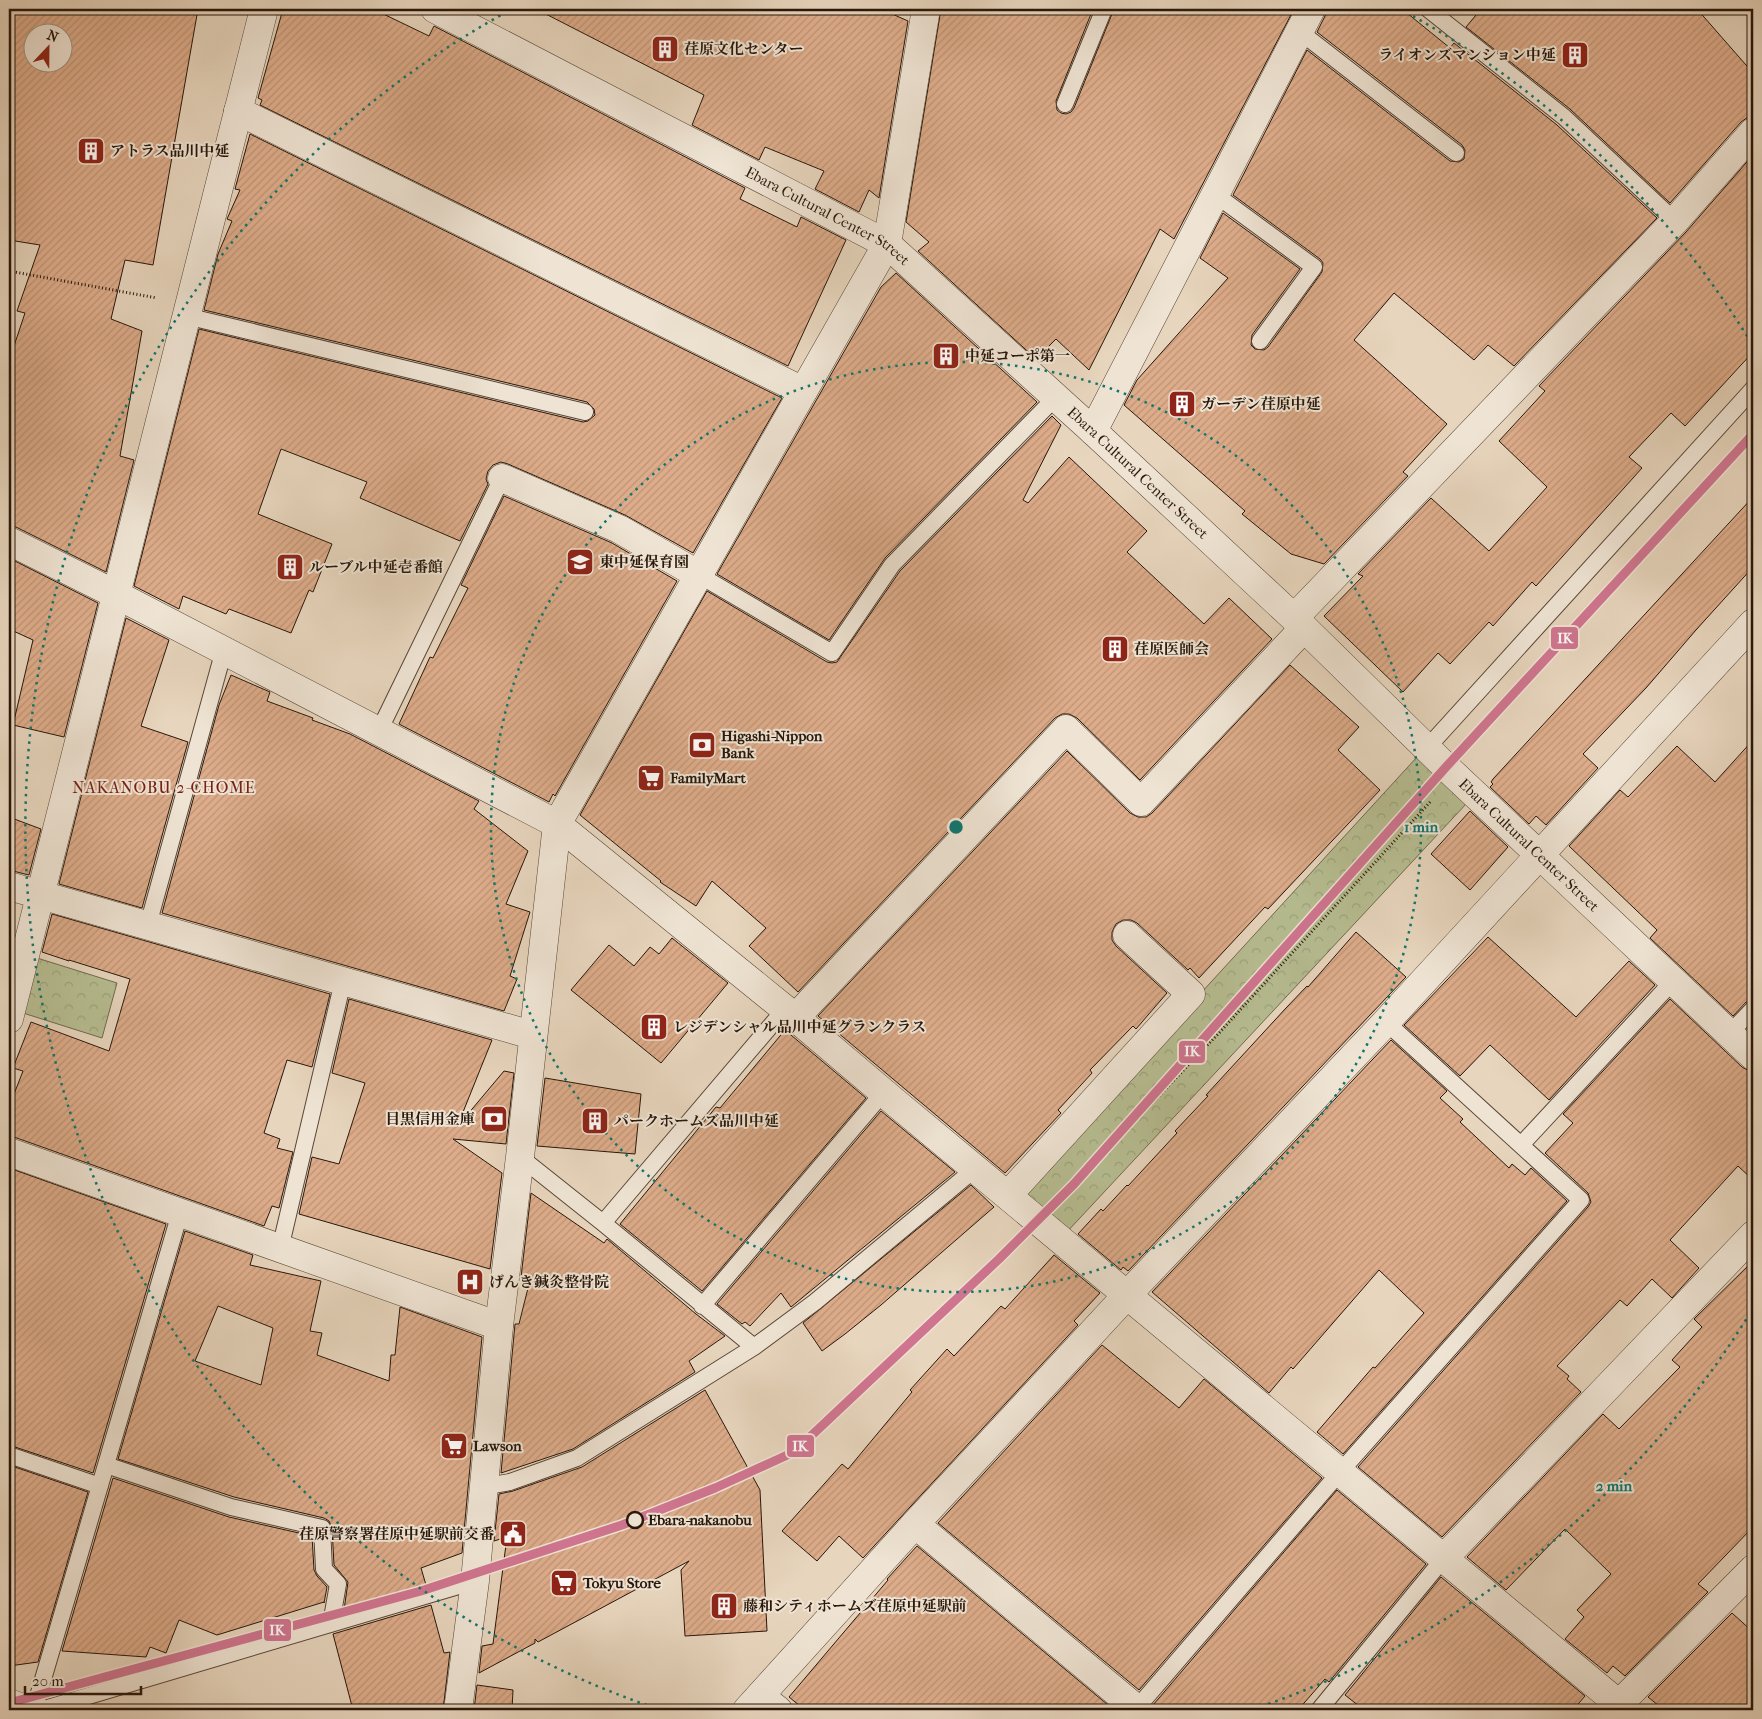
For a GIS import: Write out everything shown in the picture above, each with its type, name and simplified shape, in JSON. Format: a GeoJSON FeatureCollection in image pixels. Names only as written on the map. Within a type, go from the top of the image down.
{"type":"FeatureCollection","features":[{"type":"Feature","properties":{"kind":"street"},"geometry":{"type":"LineString","coordinates":[[9,1019],[264,9]]}},
{"type":"Feature","properties":{"kind":"street","name":"Ebara Cultural Center Street"},"geometry":{"type":"LineString","coordinates":[[435,9],[887,244],[1093,431],[1299,623],[1426,748],[1753,1056]]}},
{"type":"Feature","properties":{"kind":"street"},"geometry":{"type":"LineString","coordinates":[[458,1710],[475,1581],[482,1487],[499,1326],[520,1158],[532,1034],[557,824],[887,244],[926,9]]}},
{"type":"Feature","properties":{"kind":"street"},"geometry":{"type":"LineString","coordinates":[[1093,431],[1216,194],[1300,17]]}},
{"type":"Feature","properties":{"kind":"street"},"geometry":{"type":"LineString","coordinates":[[238,111],[803,391]]}},
{"type":"Feature","properties":{"kind":"street"},"geometry":{"type":"LineString","coordinates":[[790,1014],[1066,729],[1142,802],[1299,623],[1675,221],[1753,132]]}},
{"type":"Feature","properties":{"kind":"street"},"geometry":{"type":"LineString","coordinates":[[502,478],[619,529],[699,575]]}},
{"type":"Feature","properties":{"kind":"street"},"geometry":{"type":"LineString","coordinates":[[9,541],[224,650],[557,824],[976,1168],[1038,1222],[1444,1558],[1619,1708],[1753,1568]]}},
{"type":"Feature","properties":{"kind":"street"},"geometry":{"type":"LineString","coordinates":[[762,1706],[915,1524],[1386,1022],[1753,623]]}},
{"type":"Feature","properties":{"kind":"street"},"geometry":{"type":"LineString","coordinates":[[9,886],[532,1034]]}},
{"type":"Feature","properties":{"kind":"street"},"geometry":{"type":"LineString","coordinates":[[1008,1195],[1191,994],[1127,935]]}},
{"type":"Feature","properties":{"kind":"street"},"geometry":{"type":"LineString","coordinates":[[9,1152],[499,1326]]}},
{"type":"Feature","properties":{"kind":"street"},"geometry":{"type":"LineString","coordinates":[[1444,1558],[1753,1235]]}},
{"type":"Feature","properties":{"kind":"street"},"geometry":{"type":"LineString","coordinates":[[915,1524],[1137,1709]]}},
{"type":"Feature","properties":{"kind":"street"},"geometry":{"type":"LineString","coordinates":[[9,1703],[28,1710]]}},
{"type":"Feature","properties":{"kind":"lane"},"geometry":{"type":"LineString","coordinates":[[1064,104],[1104,9]]}},
{"type":"Feature","properties":{"kind":"lane"},"geometry":{"type":"LineString","coordinates":[[1428,9],[1564,117],[1675,221]]}},
{"type":"Feature","properties":{"kind":"lane"},"geometry":{"type":"LineString","coordinates":[[1300,17],[1456,153]]}},
{"type":"Feature","properties":{"kind":"lane"},"geometry":{"type":"LineString","coordinates":[[1216,194],[1314,267],[1260,341]]}},
{"type":"Feature","properties":{"kind":"lane"},"geometry":{"type":"LineString","coordinates":[[188,310],[585,412]]}},
{"type":"Feature","properties":{"kind":"lane"},"geometry":{"type":"LineString","coordinates":[[1426,748],[1753,388]]}},
{"type":"Feature","properties":{"kind":"lane"},"geometry":{"type":"LineString","coordinates":[[699,575],[832,653],[892,565],[1055,398]]}},
{"type":"Feature","properties":{"kind":"lane"},"geometry":{"type":"LineString","coordinates":[[379,731],[502,478]]}},
{"type":"Feature","properties":{"kind":"lane"},"geometry":{"type":"LineString","coordinates":[[148,925],[224,650]]}},
{"type":"Feature","properties":{"kind":"lane"},"geometry":{"type":"LineString","coordinates":[[1521,1145],[1674,980]]}},
{"type":"Feature","properties":{"kind":"lane"},"geometry":{"type":"LineString","coordinates":[[280,1249],[344,981]]}},
{"type":"Feature","properties":{"kind":"lane"},"geometry":{"type":"LineString","coordinates":[[1730,1034],[1753,1009]]}},
{"type":"Feature","properties":{"kind":"lane"},"geometry":{"type":"LineString","coordinates":[[603,1223],[790,1014]]}},
{"type":"Feature","properties":{"kind":"lane"},"geometry":{"type":"LineString","coordinates":[[1137,1709],[1340,1472],[1582,1200],[1386,1022]]}},
{"type":"Feature","properties":{"kind":"lane"},"geometry":{"type":"LineString","coordinates":[[702,1306],[890,1098]]}},
{"type":"Feature","properties":{"kind":"lane"},"geometry":{"type":"LineString","coordinates":[[520,1158],[603,1223],[754,1348]]}},
{"type":"Feature","properties":{"kind":"lane"},"geometry":{"type":"LineString","coordinates":[[482,1487],[510,1482],[577,1458],[754,1348],[815,1302],[976,1168]]}},
{"type":"Feature","properties":{"kind":"lane"},"geometry":{"type":"LineString","coordinates":[[34,1710],[180,1213]]}},
{"type":"Feature","properties":{"kind":"lane"},"geometry":{"type":"LineString","coordinates":[[9,1455],[100,1486]]}},
{"type":"Feature","properties":{"kind":"lane"},"geometry":{"type":"LineString","coordinates":[[106,1465],[231,1507],[322,1528],[324,1569],[338,1584],[331,1624]]}},
{"type":"Feature","properties":{"kind":"lane"},"geometry":{"type":"LineString","coordinates":[[1319,1710],[1444,1558]]}},
{"type":"Feature","properties":{"kind":"lane"},"geometry":{"type":"LineString","coordinates":[[41,1710],[475,1581]]}},
{"type":"Feature","properties":{"kind":"path"},"geometry":{"type":"LineString","coordinates":[[9,271],[188,310]]}},
{"type":"Feature","properties":{"kind":"path"},"geometry":{"type":"LineString","coordinates":[[1038,1222],[1219,1033],[1456,775]]}},
{"type":"Feature","properties":{"kind":"green space"},"geometry":{"type":"Polygon","coordinates":[[[1417,757],[1467,803],[1065,1234],[1017,1194],[1417,757]]]}},
{"type":"Feature","properties":{"kind":"green space"},"geometry":{"type":"Polygon","coordinates":[[[37,958],[117,983],[102,1038],[23,1013],[37,958]]]}},
{"type":"Feature","properties":{"kind":"building"},"geometry":{"type":"Polygon","coordinates":[[[9,9],[198,9],[153,265],[125,260],[111,319],[142,331],[120,456],[134,460],[106,572],[9,525],[9,361],[25,313],[17,311],[40,245],[9,240],[9,9]]]}},
{"type":"Feature","properties":{"kind":"building"},"geometry":{"type":"Polygon","coordinates":[[[283,9],[373,9],[429,36],[434,26],[745,188],[740,199],[797,227],[801,217],[846,240],[788,366],[260,105],[262,100],[258,98],[283,9]]]}},
{"type":"Feature","properties":{"kind":"building"},"geometry":{"type":"Polygon","coordinates":[[[536,9],[881,9],[908,21],[879,198],[869,190],[859,212],[815,189],[824,171],[765,147],[759,160],[692,125],[704,95],[536,9]]]}},
{"type":"Feature","properties":{"kind":"building"},"geometry":{"type":"Polygon","coordinates":[[[941,9],[1093,9],[1056,101],[1057,110],[1066,114],[1074,108],[1114,9],[1294,9],[1174,239],[1160,229],[1089,370],[1056,339],[1036,359],[918,251],[929,242],[906,222],[941,9]]]}},
{"type":"Feature","properties":{"kind":"building"},"geometry":{"type":"Polygon","coordinates":[[[1327,9],[1402,9],[1450,48],[1454,43],[1557,125],[1657,218],[1514,366],[1488,345],[1474,360],[1394,293],[1354,340],[1447,424],[1403,472],[1408,476],[1324,564],[1291,554],[1242,514],[1245,511],[1124,405],[1137,380],[1228,278],[1200,258],[1223,213],[1300,269],[1252,335],[1251,345],[1255,349],[1264,350],[1268,347],[1322,272],[1323,263],[1320,259],[1233,195],[1307,50],[1450,161],[1459,162],[1464,159],[1465,150],[1462,145],[1317,32],[1327,9]]]}},
{"type":"Feature","properties":{"kind":"building"},"geometry":{"type":"Polygon","coordinates":[[[1481,9],[1697,9],[1753,73],[1753,117],[1748,117],[1741,122],[1670,203],[1570,109],[1466,27],[1481,9]]]}},
{"type":"Feature","properties":{"kind":"building"},"geometry":{"type":"Polygon","coordinates":[[[250,134],[782,398],[693,553],[625,515],[501,462],[493,465],[488,471],[486,479],[488,484],[460,541],[360,498],[367,482],[281,449],[258,514],[332,544],[313,592],[309,590],[291,633],[229,609],[226,614],[183,596],[179,609],[134,586],[199,329],[583,422],[588,421],[595,415],[594,409],[587,402],[204,310],[218,254],[232,221],[227,219],[240,190],[235,189],[250,134]]]}},
{"type":"Feature","properties":{"kind":"building"},"geometry":{"type":"Polygon","coordinates":[[[1753,155],[1753,352],[1685,426],[1671,413],[1629,457],[1642,468],[1536,586],[1532,582],[1493,626],[1489,622],[1450,664],[1438,653],[1403,692],[1324,616],[1363,576],[1358,574],[1431,498],[1489,551],[1547,487],[1499,441],[1545,391],[1539,386],[1686,232],[1753,155]]]}},
{"type":"Feature","properties":{"kind":"building"},"geometry":{"type":"Polygon","coordinates":[[[896,273],[1037,402],[885,558],[829,640],[717,574],[881,287],[896,273]]]}},
{"type":"Feature","properties":{"kind":"building"},"geometry":{"type":"Polygon","coordinates":[[[1052,416],[1061,425],[1023,500],[1028,503],[1069,457],[1147,531],[1127,552],[1204,624],[1229,598],[1272,639],[1140,780],[1077,718],[1069,714],[1062,714],[1055,718],[798,992],[749,946],[766,928],[712,881],[696,906],[660,882],[580,815],[707,591],[827,662],[837,662],[900,571],[1052,416]]]}},
{"type":"Feature","properties":{"kind":"building"},"geometry":{"type":"Polygon","coordinates":[[[504,496],[612,543],[677,581],[555,796],[553,794],[549,802],[399,724],[430,657],[433,658],[468,588],[461,585],[504,496]]]}},
{"type":"Feature","properties":{"kind":"building"},"geometry":{"type":"Polygon","coordinates":[[[1753,497],[1753,567],[1646,688],[1583,754],[1598,768],[1546,825],[1536,816],[1529,824],[1490,787],[1493,784],[1491,782],[1493,779],[1753,497]]]}},
{"type":"Feature","properties":{"kind":"building"},"geometry":{"type":"Polygon","coordinates":[[[9,558],[98,603],[64,737],[13,725],[33,640],[9,629],[9,558]]]}},
{"type":"Feature","properties":{"kind":"building"},"geometry":{"type":"Polygon","coordinates":[[[126,618],[169,640],[141,726],[188,742],[142,908],[59,884],[126,618]]]}},
{"type":"Feature","properties":{"kind":"building"},"geometry":{"type":"Polygon","coordinates":[[[1290,665],[1359,727],[1338,750],[1380,790],[1268,909],[1265,907],[1199,978],[1190,968],[1188,970],[1137,923],[1131,920],[1123,920],[1116,924],[1112,932],[1112,940],[1116,946],[1167,993],[1136,1029],[1133,1026],[1090,1070],[1092,1073],[1058,1110],[1061,1113],[1005,1173],[818,1016],[1067,751],[1130,813],[1138,817],[1146,817],[1152,813],[1290,665]]]}},
{"type":"Feature","properties":{"kind":"building"},"geometry":{"type":"Polygon","coordinates":[[[231,675],[270,692],[267,701],[350,734],[479,801],[474,809],[528,851],[506,904],[530,912],[510,976],[517,979],[504,1011],[162,913],[219,705],[231,675]]]}},
{"type":"Feature","properties":{"kind":"building"},"geometry":{"type":"Polygon","coordinates":[[[1753,740],[1753,999],[1746,1002],[1733,1016],[1650,938],[1657,930],[1569,846],[1620,790],[1628,797],[1677,746],[1715,782],[1753,740]]]}},
{"type":"Feature","properties":{"kind":"building"},"geometry":{"type":"Polygon","coordinates":[[[1470,811],[1508,847],[1470,890],[1431,854],[1470,811]]]}},
{"type":"Feature","properties":{"kind":"building"},"geometry":{"type":"Polygon","coordinates":[[[9,817],[41,829],[29,875],[9,870],[9,817]]]}},
{"type":"Feature","properties":{"kind":"building"},"geometry":{"type":"Polygon","coordinates":[[[52,914],[330,994],[312,1067],[287,1060],[264,1133],[280,1139],[277,1148],[293,1152],[279,1208],[272,1206],[264,1226],[14,1137],[9,1137],[9,1107],[23,1071],[13,1068],[31,1022],[109,1051],[130,979],[42,952],[52,914]]]}},
{"type":"Feature","properties":{"kind":"building"},"geometry":{"type":"Polygon","coordinates":[[[1356,932],[1406,977],[1128,1271],[1123,1267],[1121,1270],[1078,1234],[1101,1209],[1103,1211],[1128,1186],[1177,1133],[1175,1131],[1208,1096],[1206,1095],[1286,1008],[1308,987],[1356,932]]]}},
{"type":"Feature","properties":{"kind":"building"},"geometry":{"type":"Polygon","coordinates":[[[1488,937],[1576,1017],[1629,961],[1655,985],[1549,1100],[1490,1045],[1460,1076],[1404,1025],[1488,937]]]}},
{"type":"Feature","properties":{"kind":"building","name":"レジデンシャル品川中延グランクラス"},"geometry":{"type":"Polygon","coordinates":[[[672,938],[728,983],[661,1063],[571,990],[609,945],[634,966],[650,947],[659,954],[672,938]]]}},
{"type":"Feature","properties":{"kind":"building"},"geometry":{"type":"Polygon","coordinates":[[[349,999],[492,1040],[457,1127],[504,1071],[514,1073],[506,1144],[453,1139],[502,1173],[490,1269],[299,1214],[312,1157],[339,1164],[365,1083],[332,1073],[349,999]]]}},
{"type":"Feature","properties":{"kind":"building"},"geometry":{"type":"Polygon","coordinates":[[[1670,999],[1742,1067],[1753,1071],[1753,1180],[1738,1166],[1670,1240],[1699,1268],[1672,1298],[1652,1279],[1627,1306],[1620,1300],[1557,1366],[1569,1376],[1567,1379],[1581,1392],[1442,1537],[1358,1467],[1588,1207],[1591,1202],[1588,1193],[1545,1153],[1573,1123],[1563,1114],[1670,999]]]}},
{"type":"Feature","properties":{"kind":"building"},"geometry":{"type":"Polygon","coordinates":[[[785,1030],[866,1098],[702,1291],[620,1224],[716,1107],[720,1108],[785,1030]]]}},
{"type":"Feature","properties":{"kind":"building"},"geometry":{"type":"Polygon","coordinates":[[[1391,1040],[1447,1091],[1440,1098],[1463,1119],[1460,1122],[1509,1168],[1512,1164],[1525,1175],[1531,1168],[1567,1201],[1343,1454],[1317,1432],[1373,1367],[1375,1368],[1424,1313],[1379,1270],[1293,1369],[1291,1367],[1269,1393],[1152,1292],[1391,1040]]]}},
{"type":"Feature","properties":{"kind":"building","name":"パークホームズ品川中延"},"geometry":{"type":"Polygon","coordinates":[[[545,1078],[641,1094],[635,1154],[537,1146],[545,1078]]]}},
{"type":"Feature","properties":{"kind":"building"},"geometry":{"type":"Polygon","coordinates":[[[881,1111],[955,1172],[791,1307],[781,1293],[750,1326],[745,1322],[742,1324],[717,1304],[881,1111]]]}},
{"type":"Feature","properties":{"kind":"building"},"geometry":{"type":"Polygon","coordinates":[[[9,1168],[166,1224],[93,1473],[9,1445],[9,1168]]]}},
{"type":"Feature","properties":{"kind":"building"},"geometry":{"type":"Polygon","coordinates":[[[971,1185],[994,1207],[881,1305],[822,1351],[803,1323],[971,1185]]]}},
{"type":"Feature","properties":{"kind":"building"},"geometry":{"type":"Polygon","coordinates":[[[531,1193],[604,1243],[607,1239],[725,1336],[689,1361],[695,1372],[573,1449],[501,1473],[515,1324],[519,1324],[530,1280],[521,1277],[531,1193]]]}},
{"type":"Feature","properties":{"kind":"building"},"geometry":{"type":"Polygon","coordinates":[[[185,1231],[253,1255],[250,1265],[321,1281],[310,1331],[322,1333],[317,1355],[389,1381],[391,1355],[395,1355],[400,1307],[482,1337],[462,1553],[421,1568],[426,1585],[344,1610],[348,1582],[334,1565],[332,1528],[329,1521],[324,1518],[234,1497],[118,1459],[185,1231]],[[218,1306],[195,1361],[261,1385],[273,1328],[218,1306]]]}},
{"type":"Feature","properties":{"kind":"building"},"geometry":{"type":"Polygon","coordinates":[[[1054,1255],[1100,1293],[1074,1321],[1078,1325],[863,1558],[839,1536],[817,1561],[782,1531],[842,1464],[848,1469],[912,1392],[910,1390],[947,1349],[954,1356],[1001,1306],[1005,1309],[1054,1255]]]}},
{"type":"Feature","properties":{"kind":"building"},"geometry":{"type":"Polygon","coordinates":[[[1753,1261],[1753,1527],[1698,1584],[1708,1592],[1625,1676],[1613,1666],[1607,1673],[1565,1639],[1584,1617],[1577,1610],[1611,1574],[1565,1529],[1506,1590],[1467,1557],[1603,1414],[1619,1429],[1680,1367],[1672,1360],[1702,1327],[1694,1319],[1753,1261]]]}},
{"type":"Feature","properties":{"kind":"building"},"geometry":{"type":"Polygon","coordinates":[[[1102,1345],[1179,1408],[1204,1379],[1322,1478],[1139,1690],[938,1523],[1102,1345]]]}},
{"type":"Feature","properties":{"kind":"building"},"geometry":{"type":"Polygon","coordinates":[[[705,1390],[760,1490],[767,1631],[685,1636],[681,1570],[689,1561],[538,1642],[535,1639],[535,1643],[479,1673],[482,1646],[493,1644],[507,1537],[494,1541],[499,1494],[582,1467],[705,1390]]]}},
{"type":"Feature","properties":{"kind":"building"},"geometry":{"type":"Polygon","coordinates":[[[9,1465],[88,1492],[38,1662],[9,1666],[9,1465]]]}},
{"type":"Feature","properties":{"kind":"building"},"geometry":{"type":"Polygon","coordinates":[[[113,1478],[229,1517],[312,1536],[314,1570],[327,1587],[324,1603],[217,1635],[179,1620],[166,1653],[150,1647],[146,1657],[62,1651],[113,1478]]]}},
{"type":"Feature","properties":{"kind":"building"},"geometry":{"type":"Polygon","coordinates":[[[1337,1490],[1426,1564],[1329,1682],[1325,1679],[1298,1710],[1153,1710],[1153,1705],[1337,1490]]]}},
{"type":"Feature","properties":{"kind":"building"},"geometry":{"type":"Polygon","coordinates":[[[917,1546],[1114,1710],[805,1710],[789,1697],[887,1579],[917,1546]]]}},
{"type":"Feature","properties":{"kind":"building"},"geometry":{"type":"Polygon","coordinates":[[[1441,1577],[1585,1696],[1573,1710],[1364,1710],[1345,1695],[1441,1577]]]}},
{"type":"Feature","properties":{"kind":"building"},"geometry":{"type":"Polygon","coordinates":[[[431,1605],[444,1653],[450,1652],[443,1710],[353,1710],[333,1634],[431,1605]]]}},
{"type":"Feature","properties":{"kind":"building"},"geometry":{"type":"Polygon","coordinates":[[[1732,1613],[1753,1632],[1753,1710],[1664,1710],[1648,1697],[1732,1613]]]}},
{"type":"Feature","properties":{"kind":"building"},"geometry":{"type":"Polygon","coordinates":[[[477,1685],[513,1690],[512,1710],[474,1710],[477,1685]]]}},
{"type":"Feature","properties":{"kind":"transit line","name":"IK"},"geometry":{"type":"LineString","coordinates":[[9,1703],[421,1591],[622,1525],[715,1488],[794,1452],[999,1259],[1074,1184],[1446,767],[1753,434]]}},
{"type":"Feature","properties":{"kind":"place","name":"荏原文化センター"},"geometry":{"type":"Point","coordinates":[665,49]}},
{"type":"Feature","properties":{"kind":"place","name":"ライオンズマンション中延"},"geometry":{"type":"Point","coordinates":[1575,55]}},
{"type":"Feature","properties":{"kind":"place","name":"アトラス品川中延"},"geometry":{"type":"Point","coordinates":[91,151]}},
{"type":"Feature","properties":{"kind":"place","name":"中延コーポ第一"},"geometry":{"type":"Point","coordinates":[946,356]}},
{"type":"Feature","properties":{"kind":"place","name":"ガーデン荏原中延"},"geometry":{"type":"Point","coordinates":[1182,404]}},
{"type":"Feature","properties":{"kind":"place","name":"東中延保育園"},"geometry":{"type":"Point","coordinates":[580,562]}},
{"type":"Feature","properties":{"kind":"place","name":"ルーブル中延壱番館"},"geometry":{"type":"Point","coordinates":[290,567]}},
{"type":"Feature","properties":{"kind":"place","name":"荏原医師会"},"geometry":{"type":"Point","coordinates":[1115,649]}},
{"type":"Feature","properties":{"kind":"place","name":"Higashi-Nippon Bank"},"geometry":{"type":"Point","coordinates":[702,745]}},
{"type":"Feature","properties":{"kind":"place","name":"FamilyMart"},"geometry":{"type":"Point","coordinates":[651,778]}},
{"type":"Feature","properties":{"kind":"place","name":"レジデンシャル品川中延グランクラス"},"geometry":{"type":"Point","coordinates":[654,1027]}},
{"type":"Feature","properties":{"kind":"place","name":"目黒信用金庫"},"geometry":{"type":"Point","coordinates":[494,1119]}},
{"type":"Feature","properties":{"kind":"place","name":"パークホームズ品川中延"},"geometry":{"type":"Point","coordinates":[595,1121]}},
{"type":"Feature","properties":{"kind":"place","name":"げんき鍼灸整骨院"},"geometry":{"type":"Point","coordinates":[470,1282]}},
{"type":"Feature","properties":{"kind":"place","name":"Lawson"},"geometry":{"type":"Point","coordinates":[454,1446]}},
{"type":"Feature","properties":{"kind":"place","name":"Ebara-nakanobu"},"geometry":{"type":"Point","coordinates":[635,1520]}},
{"type":"Feature","properties":{"kind":"place","name":"荏原警察署荏原中延駅前交番"},"geometry":{"type":"Point","coordinates":[513,1534]}},
{"type":"Feature","properties":{"kind":"place","name":"Tokyu Store"},"geometry":{"type":"Point","coordinates":[564,1583]}},
{"type":"Feature","properties":{"kind":"place","name":"藤和シティホームズ荏原中延駅前"},"geometry":{"type":"Point","coordinates":[724,1606]}},
{"type":"Feature","properties":{"kind":"district","name":"NAKANOBU 2-CHOME"},"geometry":{"type":"Point","coordinates":[164,787]}}]}
